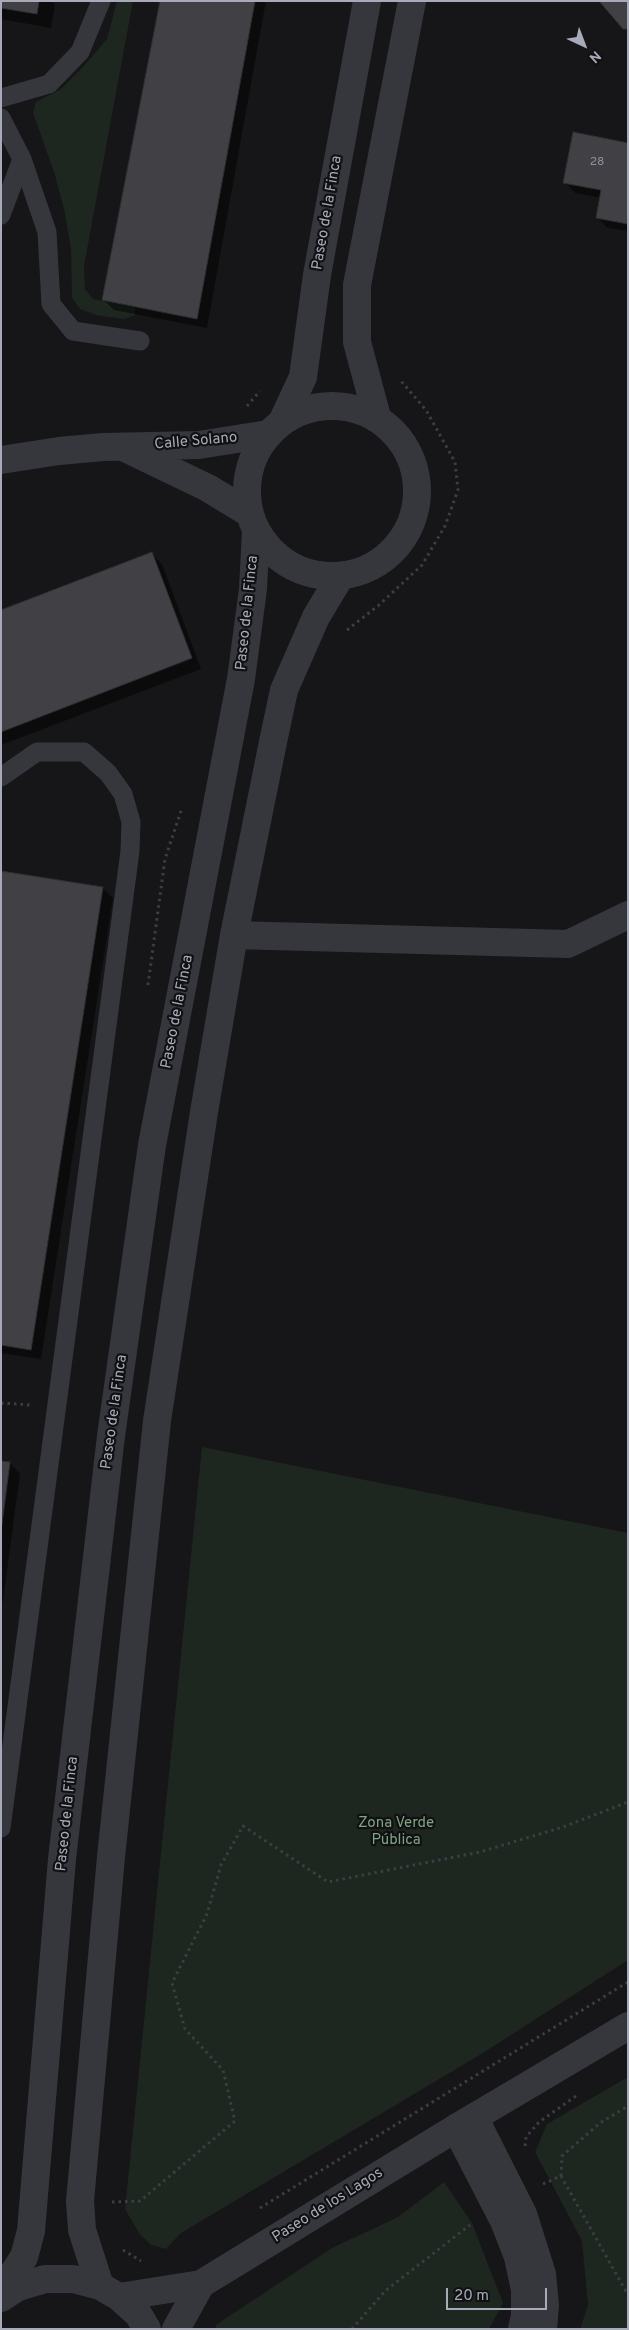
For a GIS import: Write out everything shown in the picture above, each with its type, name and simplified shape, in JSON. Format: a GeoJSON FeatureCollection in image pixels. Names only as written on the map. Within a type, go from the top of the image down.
{"type":"FeatureCollection","features":[{"type":"Feature","properties":{"kind":"street","name":"Paseo de la Finca"},"geometry":{"type":"LineString","coordinates":[[275,428],[302,377],[317,275],[367,1]]}},
{"type":"Feature","properties":{"kind":"street"},"geometry":{"type":"LineString","coordinates":[[377,417],[356,342],[357,285],[412,1]]}},
{"type":"Feature","properties":{"kind":"street"},"geometry":{"type":"LineString","coordinates":[[346,406],[377,417],[407,447],[419,488],[409,530],[380,563],[340,577],[306,573],[277,557],[253,522],[249,471],[275,428],[312,407],[346,406]]}},
{"type":"Feature","properties":{"kind":"street","name":"Calle Solano"},"geometry":{"type":"LineString","coordinates":[[1,460],[59,450],[199,446],[275,428]]}},
{"type":"Feature","properties":{"kind":"street","name":"Calle Solano"},"geometry":{"type":"LineString","coordinates":[[124,448],[208,488],[253,522]]}},
{"type":"Feature","properties":{"kind":"street","name":"Paseo de la Finca"},"geometry":{"type":"LineString","coordinates":[[1,2292],[24,2257],[31,2231],[62,1859],[111,1436],[152,1145],[241,680],[253,589],[253,522]]}},
{"type":"Feature","properties":{"kind":"street"},"geometry":{"type":"LineString","coordinates":[[110,2292],[82,2230],[80,2201],[111,1857],[157,1422],[204,1112],[234,935],[284,690],[316,617],[340,577]]}},
{"type":"Feature","properties":{"kind":"street"},"geometry":{"type":"LineString","coordinates":[[234,935],[568,944],[628,915]]}},
{"type":"Feature","properties":{"kind":"street","name":"Paseo de los Lagos"},"geometry":{"type":"LineString","coordinates":[[110,2292],[201,2284],[465,2122],[628,2026]]}},
{"type":"Feature","properties":{"kind":"street"},"geometry":{"type":"LineString","coordinates":[[465,2122],[518,2257],[526,2290],[525,2316],[522,2329]]}},
{"type":"Feature","properties":{"kind":"street"},"geometry":{"type":"LineString","coordinates":[[465,2122],[523,2214],[540,2265],[545,2305],[543,2329]]}},
{"type":"Feature","properties":{"kind":"street"},"geometry":{"type":"LineString","coordinates":[[1,2298],[18,2287],[45,2279],[73,2279],[110,2292],[138,2314],[147,2329]]}},
{"type":"Feature","properties":{"kind":"street","name":"Paseo de los Lagos"},"geometry":{"type":"LineString","coordinates":[[176,2329],[201,2284]]}},
{"type":"Feature","properties":{"kind":"lane"},"geometry":{"type":"LineString","coordinates":[[1,98],[49,84],[80,52],[101,1]]}},
{"type":"Feature","properties":{"kind":"lane"},"geometry":{"type":"LineString","coordinates":[[1,118],[22,159],[47,232],[51,304],[73,331],[140,341]]}},
{"type":"Feature","properties":{"kind":"lane"},"geometry":{"type":"LineString","coordinates":[[1,215],[22,159]]}},
{"type":"Feature","properties":{"kind":"lane"},"geometry":{"type":"LineString","coordinates":[[1,777],[37,752],[84,752],[108,773],[123,794],[131,822],[128,870],[1,1828]]}},
{"type":"Feature","properties":{"kind":"path"},"geometry":{"type":"LineString","coordinates":[[341,635],[379,605],[422,565],[445,526],[458,490],[455,462],[426,410],[408,391],[398,376]]}},
{"type":"Feature","properties":{"kind":"path"},"geometry":{"type":"LineString","coordinates":[[104,2202],[140,2201],[234,2121],[223,2070],[185,2029],[172,1983],[207,1914],[221,1865],[243,1826],[328,1882],[480,1852],[563,1827],[628,1802]]}},
{"type":"Feature","properties":{"kind":"path"},"geometry":{"type":"LineString","coordinates":[[254,2211],[628,1982]]}},
{"type":"Feature","properties":{"kind":"path"},"geometry":{"type":"LineString","coordinates":[[524,2152],[526,2137],[539,2122],[579,2094]]}},
{"type":"Feature","properties":{"kind":"path"},"geometry":{"type":"LineString","coordinates":[[561,2176],[562,2156],[600,2123],[628,2106]]}},
{"type":"Feature","properties":{"kind":"path"},"geometry":{"type":"LineString","coordinates":[[119,2246],[126,2253],[141,2261],[150,2262]]}},
{"type":"Feature","properties":{"kind":"green space"},"geometry":{"type":"Polygon","coordinates":[[[117,1],[133,1],[84,266],[85,289],[93,299],[135,307],[135,315],[124,319],[96,315],[80,309],[72,298],[71,248],[64,209],[54,172],[33,113],[36,102],[61,89],[107,39],[117,1]]]}},
{"type":"Feature","properties":{"kind":"green space","name":"Zona Verde Pública"},"geometry":{"type":"Polygon","coordinates":[[[202,1447],[628,1533],[628,1960],[483,2053],[181,2233],[166,2249],[151,2245],[139,2233],[125,2209],[202,1447]]]}},
{"type":"Feature","properties":{"kind":"green space"},"geometry":{"type":"Polygon","coordinates":[[[628,2077],[628,2329],[580,2329],[588,2305],[582,2241],[535,2152],[547,2124],[628,2077]]]}},
{"type":"Feature","properties":{"kind":"green space"},"geometry":{"type":"Polygon","coordinates":[[[444,2182],[472,2223],[503,2303],[489,2329],[215,2329],[217,2324],[332,2248],[398,2217],[444,2182]]]}},
{"type":"Feature","properties":{"kind":"building"},"geometry":{"type":"Polygon","coordinates":[[[1,1],[39,1],[37,14],[1,8],[1,1]]]}},
{"type":"Feature","properties":{"kind":"building"},"geometry":{"type":"Polygon","coordinates":[[[160,1],[255,1],[197,319],[102,300],[160,1]]]}},
{"type":"Feature","properties":{"kind":"building"},"geometry":{"type":"Polygon","coordinates":[[[599,1],[628,1],[628,29],[623,29],[599,1]]]}},
{"type":"Feature","properties":{"kind":"building"},"geometry":{"type":"Polygon","coordinates":[[[573,132],[628,143],[628,224],[596,218],[601,190],[563,183],[573,132]]]}},
{"type":"Feature","properties":{"kind":"building"},"geometry":{"type":"Polygon","coordinates":[[[152,552],[192,658],[1,732],[1,610],[152,552]]]}},
{"type":"Feature","properties":{"kind":"building"},"geometry":{"type":"Polygon","coordinates":[[[1,871],[103,887],[31,1350],[1,1345],[1,871]]]}},
{"type":"Feature","properties":{"kind":"building"},"geometry":{"type":"Polygon","coordinates":[[[1,1461],[10,1462],[1,1531],[1,1461]]]}}]}
